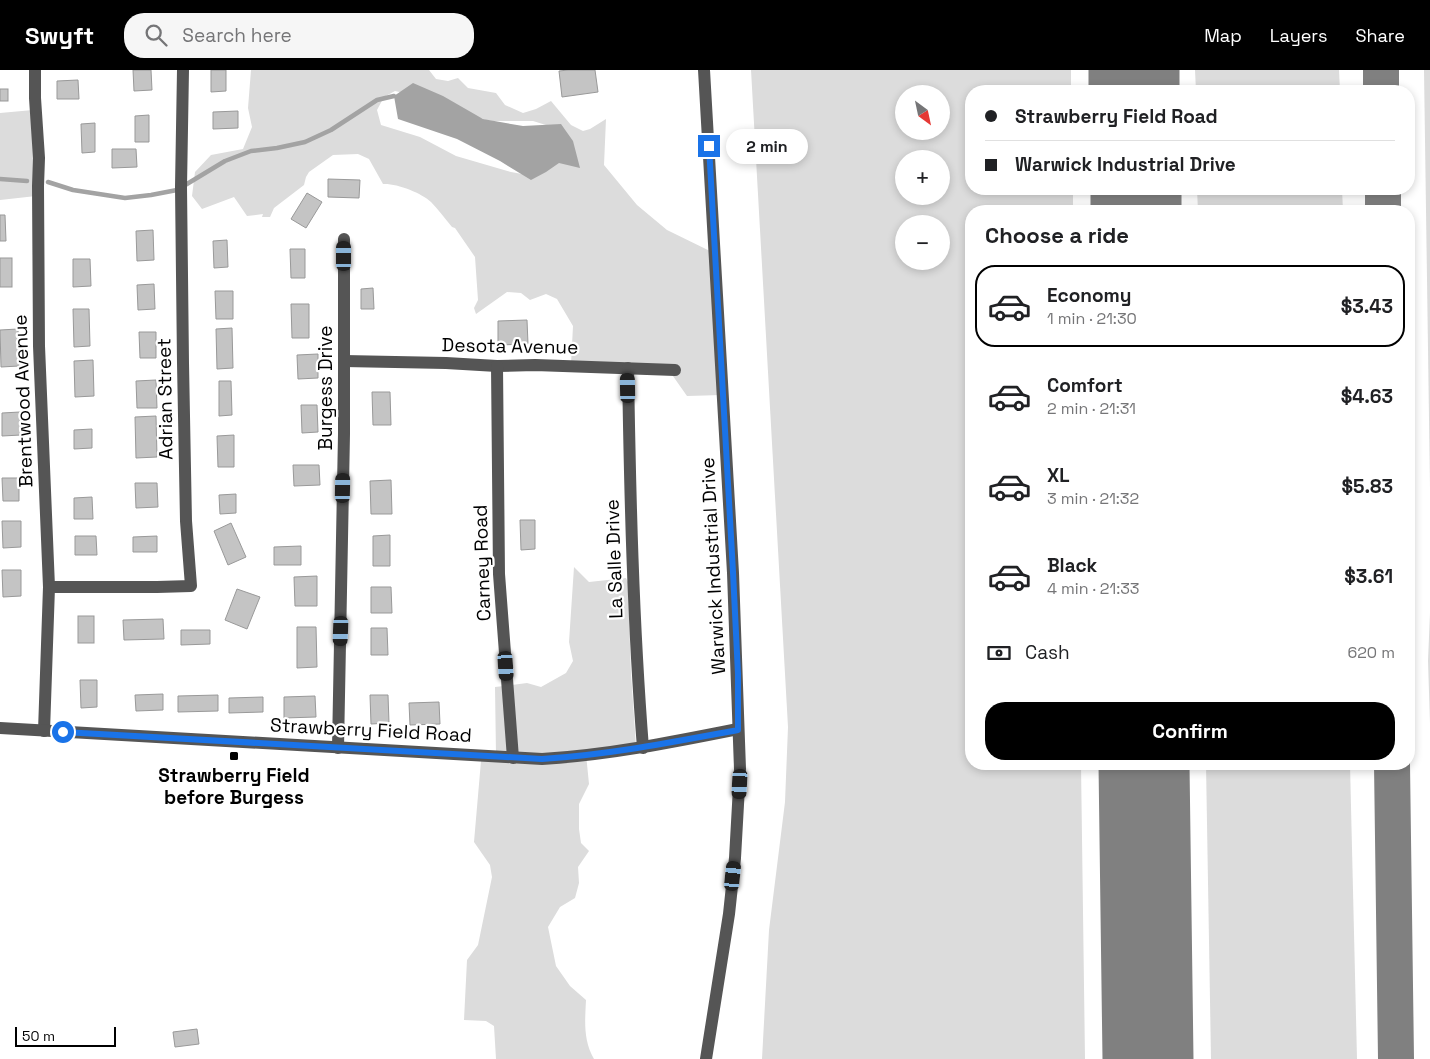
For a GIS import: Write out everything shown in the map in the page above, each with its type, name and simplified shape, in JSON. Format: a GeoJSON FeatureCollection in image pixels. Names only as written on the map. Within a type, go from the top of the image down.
{"type":"FeatureCollection","features":[{"type":"Feature","properties":{"kind":"street","name":"Brentwood Avenue"},"geometry":{"type":"LineString","coordinates":[[35,70],[39,158],[39,346],[49,587],[44,730]]}},
{"type":"Feature","properties":{"kind":"street","name":"Adrian Street"},"geometry":{"type":"LineString","coordinates":[[49,587],[191,586],[186,521],[180,188],[183,70]]}},
{"type":"Feature","properties":{"kind":"street","name":"Warwick Industrial Drive"},"geometry":{"type":"LineString","coordinates":[[704,70],[734,582],[740,769],[735,858],[729,914],[706,1059]]}},
{"type":"Feature","properties":{"kind":"street","name":"Burgess Drive"},"geometry":{"type":"LineString","coordinates":[[338,748],[342,558],[344,239]]}},
{"type":"Feature","properties":{"kind":"street","name":"Desota Avenue"},"geometry":{"type":"LineString","coordinates":[[344,361],[675,370]]}},
{"type":"Feature","properties":{"kind":"street","name":"Carney Road"},"geometry":{"type":"LineString","coordinates":[[497,366],[499,574],[512,758]]}},
{"type":"Feature","properties":{"kind":"street","name":"La Salle Drive"},"geometry":{"type":"LineString","coordinates":[[628,368],[636,664],[642,748]]}},
{"type":"Feature","properties":{"kind":"street","name":"Strawberry Field Road"},"geometry":{"type":"LineString","coordinates":[[0,728],[542,759],[565,758],[642,748],[738,730]]}},
{"type":"Feature","properties":{"kind":"shaded area"},"geometry":{"type":"Polygon","coordinates":[[[251,70],[429,70],[436,79],[448,81],[458,78],[468,88],[496,93],[505,105],[523,113],[551,101],[571,125],[583,131],[606,119],[604,165],[637,205],[667,230],[714,253],[722,395],[687,396],[668,369],[571,364],[573,326],[557,299],[546,294],[530,300],[521,293],[507,292],[476,314],[474,308],[478,300],[475,257],[455,228],[422,195],[402,187],[383,184],[369,159],[358,154],[333,155],[309,172],[304,185],[274,208],[270,217],[262,217],[263,214],[247,216],[234,197],[202,209],[192,196],[195,172],[211,155],[243,149],[252,127],[248,108],[251,70]],[[395,91],[384,97],[377,110],[381,125],[420,137],[456,156],[511,172],[533,176],[546,125],[533,121],[486,120],[426,98],[395,91]]]}},
{"type":"Feature","properties":{"kind":"shaded area"},"geometry":{"type":"Polygon","coordinates":[[[751,70],[1071,70],[1071,85],[965,85],[965,195],[1073,195],[1073,205],[965,205],[965,770],[1081,770],[1085,1059],[762,1059],[769,930],[785,802],[788,727],[751,70]]]}},
{"type":"Feature","properties":{"kind":"shaded area"},"geometry":{"type":"Polygon","coordinates":[[[1195,70],[1339,70],[1340,85],[1196,85],[1195,70]]]}},
{"type":"Feature","properties":{"kind":"shaded area"},"geometry":{"type":"Polygon","coordinates":[[[1424,70],[1430,70],[1430,488],[1424,70]]]}},
{"type":"Feature","properties":{"kind":"shaded area"},"geometry":{"type":"Polygon","coordinates":[[[413,83],[443,96],[483,119],[523,126],[561,124],[573,141],[580,168],[559,163],[531,180],[500,161],[457,139],[398,119],[394,96],[413,83]]]}},
{"type":"Feature","properties":{"kind":"shaded area"},"geometry":{"type":"Polygon","coordinates":[[[33,110],[36,196],[0,200],[0,113],[33,110]]]}},
{"type":"Feature","properties":{"kind":"shaded area"},"geometry":{"type":"Polygon","coordinates":[[[1197,195],[1342,195],[1343,205],[1198,205],[1197,195]]]}},
{"type":"Feature","properties":{"kind":"shaded area"},"geometry":{"type":"Polygon","coordinates":[[[574,567],[589,582],[626,578],[629,584],[631,673],[636,746],[586,754],[589,784],[579,804],[579,829],[581,843],[589,851],[578,867],[579,883],[575,898],[560,907],[548,927],[556,966],[570,986],[586,1000],[586,1038],[594,1059],[496,1059],[494,1026],[486,1021],[464,1020],[467,960],[478,945],[492,877],[490,865],[474,842],[481,761],[496,755],[495,687],[527,683],[541,687],[566,673],[573,661],[569,642],[574,567]]]}},
{"type":"Feature","properties":{"kind":"shaded area"},"geometry":{"type":"Polygon","coordinates":[[[1430,613],[1430,723],[1428,661],[1430,613]]]}},
{"type":"Feature","properties":{"kind":"shaded area"},"geometry":{"type":"Polygon","coordinates":[[[1206,770],[1350,770],[1357,1059],[1211,1059],[1206,770]]]}},
{"type":"Feature","properties":{"kind":"building"},"geometry":{"type":"Polygon","coordinates":[[[133,70],[151,70],[152,90],[134,91],[133,70]]]}},
{"type":"Feature","properties":{"kind":"building"},"geometry":{"type":"Polygon","coordinates":[[[211,70],[226,70],[226,91],[211,92],[211,70]]]}},
{"type":"Feature","properties":{"kind":"building"},"geometry":{"type":"Polygon","coordinates":[[[595,70],[598,92],[562,97],[559,71],[595,70]]]}},
{"type":"Feature","properties":{"kind":"building"},"geometry":{"type":"Polygon","coordinates":[[[78,80],[79,99],[57,99],[57,81],[78,80]]]}},
{"type":"Feature","properties":{"kind":"building"},"geometry":{"type":"Polygon","coordinates":[[[0,89],[8,89],[8,101],[0,101],[0,89]]]}},
{"type":"Feature","properties":{"kind":"building"},"geometry":{"type":"Polygon","coordinates":[[[238,111],[238,128],[213,129],[213,112],[238,111]]]}},
{"type":"Feature","properties":{"kind":"building"},"geometry":{"type":"Polygon","coordinates":[[[149,115],[149,142],[135,142],[135,116],[149,115]]]}},
{"type":"Feature","properties":{"kind":"building"},"geometry":{"type":"Polygon","coordinates":[[[95,123],[95,152],[82,153],[81,124],[95,123]]]}},
{"type":"Feature","properties":{"kind":"building"},"geometry":{"type":"Polygon","coordinates":[[[112,149],[136,149],[137,167],[112,168],[112,149]]]}},
{"type":"Feature","properties":{"kind":"building"},"geometry":{"type":"Polygon","coordinates":[[[328,179],[360,180],[359,198],[328,197],[328,179]]]}},
{"type":"Feature","properties":{"kind":"building"},"geometry":{"type":"Polygon","coordinates":[[[307,193],[322,202],[306,228],[291,219],[307,193]]]}},
{"type":"Feature","properties":{"kind":"building"},"geometry":{"type":"Polygon","coordinates":[[[0,215],[5,215],[6,241],[0,241],[0,215]]]}},
{"type":"Feature","properties":{"kind":"building"},"geometry":{"type":"Polygon","coordinates":[[[153,230],[154,260],[137,261],[136,231],[153,230]]]}},
{"type":"Feature","properties":{"kind":"building"},"geometry":{"type":"Polygon","coordinates":[[[227,240],[228,267],[214,268],[213,241],[227,240]]]}},
{"type":"Feature","properties":{"kind":"building"},"geometry":{"type":"Polygon","coordinates":[[[290,249],[305,249],[305,278],[291,278],[290,249]]]}},
{"type":"Feature","properties":{"kind":"building"},"geometry":{"type":"Polygon","coordinates":[[[0,258],[12,258],[12,287],[0,287],[0,258]]]}},
{"type":"Feature","properties":{"kind":"building"},"geometry":{"type":"Polygon","coordinates":[[[73,259],[90,259],[91,286],[73,287],[73,259]]]}},
{"type":"Feature","properties":{"kind":"building"},"geometry":{"type":"Polygon","coordinates":[[[154,284],[155,309],[138,310],[137,285],[154,284]]]}},
{"type":"Feature","properties":{"kind":"building"},"geometry":{"type":"Polygon","coordinates":[[[373,288],[374,309],[361,309],[361,289],[373,288]]]}},
{"type":"Feature","properties":{"kind":"building"},"geometry":{"type":"Polygon","coordinates":[[[215,291],[233,291],[233,319],[216,319],[215,291]]]}},
{"type":"Feature","properties":{"kind":"building"},"geometry":{"type":"Polygon","coordinates":[[[291,304],[309,304],[309,338],[292,338],[291,304]]]}},
{"type":"Feature","properties":{"kind":"building"},"geometry":{"type":"Polygon","coordinates":[[[73,309],[89,309],[90,346],[74,347],[73,309]]]}},
{"type":"Feature","properties":{"kind":"building"},"geometry":{"type":"Polygon","coordinates":[[[527,320],[528,344],[498,345],[498,321],[527,320]]]}},
{"type":"Feature","properties":{"kind":"building"},"geometry":{"type":"Polygon","coordinates":[[[232,328],[233,368],[217,369],[216,329],[232,328]]]}},
{"type":"Feature","properties":{"kind":"building"},"geometry":{"type":"Polygon","coordinates":[[[18,329],[19,366],[1,367],[0,330],[18,329]]]}},
{"type":"Feature","properties":{"kind":"building"},"geometry":{"type":"Polygon","coordinates":[[[139,332],[156,332],[156,358],[140,358],[139,332]]]}},
{"type":"Feature","properties":{"kind":"building"},"geometry":{"type":"Polygon","coordinates":[[[318,354],[318,378],[298,379],[297,355],[318,354]]]}},
{"type":"Feature","properties":{"kind":"building"},"geometry":{"type":"Polygon","coordinates":[[[93,360],[94,396],[75,397],[74,361],[93,360]]]}},
{"type":"Feature","properties":{"kind":"building"},"geometry":{"type":"Polygon","coordinates":[[[156,380],[157,408],[137,408],[136,381],[156,380]]]}},
{"type":"Feature","properties":{"kind":"building"},"geometry":{"type":"Polygon","coordinates":[[[219,381],[231,381],[232,415],[219,416],[219,381]]]}},
{"type":"Feature","properties":{"kind":"building"},"geometry":{"type":"Polygon","coordinates":[[[372,392],[390,392],[391,425],[373,425],[372,392]]]}},
{"type":"Feature","properties":{"kind":"building"},"geometry":{"type":"Polygon","coordinates":[[[301,405],[317,405],[318,432],[302,433],[301,405]]]}},
{"type":"Feature","properties":{"kind":"building"},"geometry":{"type":"Polygon","coordinates":[[[20,412],[21,435],[2,436],[2,413],[20,412]]]}},
{"type":"Feature","properties":{"kind":"building"},"geometry":{"type":"Polygon","coordinates":[[[156,416],[157,457],[136,458],[135,417],[156,416]]]}},
{"type":"Feature","properties":{"kind":"building"},"geometry":{"type":"Polygon","coordinates":[[[92,429],[92,448],[74,449],[74,430],[92,429]]]}},
{"type":"Feature","properties":{"kind":"building"},"geometry":{"type":"Polygon","coordinates":[[[234,435],[234,467],[218,467],[217,436],[234,435]]]}},
{"type":"Feature","properties":{"kind":"building"},"geometry":{"type":"Polygon","coordinates":[[[293,465],[319,465],[320,485],[294,486],[293,465]]]}},
{"type":"Feature","properties":{"kind":"building"},"geometry":{"type":"Polygon","coordinates":[[[2,478],[19,478],[19,501],[3,501],[2,478]]]}},
{"type":"Feature","properties":{"kind":"building"},"geometry":{"type":"Polygon","coordinates":[[[391,480],[392,514],[371,514],[370,481],[391,480]]]}},
{"type":"Feature","properties":{"kind":"building"},"geometry":{"type":"Polygon","coordinates":[[[135,483],[157,483],[158,507],[136,508],[135,483]]]}},
{"type":"Feature","properties":{"kind":"building"},"geometry":{"type":"Polygon","coordinates":[[[236,494],[236,513],[220,514],[219,495],[236,494]]]}},
{"type":"Feature","properties":{"kind":"building"},"geometry":{"type":"Polygon","coordinates":[[[92,497],[93,519],[74,519],[74,498],[92,497]]]}},
{"type":"Feature","properties":{"kind":"building"},"geometry":{"type":"Polygon","coordinates":[[[520,520],[535,520],[535,549],[521,550],[520,520]]]}},
{"type":"Feature","properties":{"kind":"building"},"geometry":{"type":"Polygon","coordinates":[[[2,521],[21,521],[21,547],[3,548],[2,521]]]}},
{"type":"Feature","properties":{"kind":"building"},"geometry":{"type":"Polygon","coordinates":[[[231,523],[246,557],[228,565],[214,531],[231,523]]]}},
{"type":"Feature","properties":{"kind":"building"},"geometry":{"type":"Polygon","coordinates":[[[390,535],[390,566],[373,566],[373,536],[390,535]]]}},
{"type":"Feature","properties":{"kind":"building"},"geometry":{"type":"Polygon","coordinates":[[[75,536],[96,536],[97,555],[75,555],[75,536]]]}},
{"type":"Feature","properties":{"kind":"building"},"geometry":{"type":"Polygon","coordinates":[[[157,536],[157,552],[133,552],[133,537],[157,536]]]}},
{"type":"Feature","properties":{"kind":"building"},"geometry":{"type":"Polygon","coordinates":[[[301,546],[301,565],[274,565],[274,547],[301,546]]]}},
{"type":"Feature","properties":{"kind":"building"},"geometry":{"type":"Polygon","coordinates":[[[2,570],[21,570],[21,596],[3,597],[2,570]]]}},
{"type":"Feature","properties":{"kind":"building"},"geometry":{"type":"Polygon","coordinates":[[[317,576],[317,606],[295,606],[294,577],[317,576]]]}},
{"type":"Feature","properties":{"kind":"building"},"geometry":{"type":"Polygon","coordinates":[[[371,587],[391,587],[392,613],[371,613],[371,587]]]}},
{"type":"Feature","properties":{"kind":"building"},"geometry":{"type":"Polygon","coordinates":[[[237,589],[260,597],[247,629],[225,620],[237,589]]]}},
{"type":"Feature","properties":{"kind":"building"},"geometry":{"type":"Polygon","coordinates":[[[78,616],[94,616],[94,643],[78,643],[78,616]]]}},
{"type":"Feature","properties":{"kind":"building"},"geometry":{"type":"Polygon","coordinates":[[[163,619],[164,639],[124,640],[123,620],[163,619]]]}},
{"type":"Feature","properties":{"kind":"building"},"geometry":{"type":"Polygon","coordinates":[[[297,627],[316,627],[317,667],[297,668],[297,627]]]}},
{"type":"Feature","properties":{"kind":"building"},"geometry":{"type":"Polygon","coordinates":[[[371,628],[387,628],[388,655],[371,655],[371,628]]]}},
{"type":"Feature","properties":{"kind":"building"},"geometry":{"type":"Polygon","coordinates":[[[181,630],[210,630],[210,644],[181,645],[181,630]]]}},
{"type":"Feature","properties":{"kind":"building"},"geometry":{"type":"Polygon","coordinates":[[[80,680],[97,680],[97,707],[81,708],[80,680]]]}},
{"type":"Feature","properties":{"kind":"building"},"geometry":{"type":"Polygon","coordinates":[[[163,694],[163,710],[136,711],[135,695],[163,694]]]}},
{"type":"Feature","properties":{"kind":"building"},"geometry":{"type":"Polygon","coordinates":[[[218,695],[218,711],[178,712],[178,696],[218,695]]]}},
{"type":"Feature","properties":{"kind":"building"},"geometry":{"type":"Polygon","coordinates":[[[370,695],[388,695],[389,723],[371,724],[370,695]]]}},
{"type":"Feature","properties":{"kind":"building"},"geometry":{"type":"Polygon","coordinates":[[[315,696],[316,717],[284,718],[284,697],[315,696]]]}},
{"type":"Feature","properties":{"kind":"building"},"geometry":{"type":"Polygon","coordinates":[[[263,697],[263,712],[229,713],[229,698],[263,697]]]}},
{"type":"Feature","properties":{"kind":"building"},"geometry":{"type":"Polygon","coordinates":[[[439,702],[440,724],[410,725],[409,703],[439,702]]]}},
{"type":"Feature","properties":{"kind":"building"},"geometry":{"type":"Polygon","coordinates":[[[197,1029],[199,1044],[175,1047],[173,1032],[197,1029]]]}},
{"type":"Feature","properties":{"kind":"waterway"},"geometry":{"type":"LineString","coordinates":[[48,182],[73,190],[125,198],[177,190],[225,161],[251,151],[305,142],[331,130],[377,100],[394,96]]}},
{"type":"Feature","properties":{"kind":"waterway"},"geometry":{"type":"LineString","coordinates":[[0,179],[27,181]]}},
{"type":"Feature","properties":{"kind":"taxiway"},"geometry":{"type":"LineString","coordinates":[[1381,70],[1381,85]]}},
{"type":"Feature","properties":{"kind":"taxiway"},"geometry":{"type":"LineString","coordinates":[[1383,195],[1383,205]]}},
{"type":"Feature","properties":{"kind":"taxiway"},"geometry":{"type":"LineString","coordinates":[[1392,770],[1396,1059]]}},
{"type":"Feature","properties":{"kind":"runway"},"geometry":{"type":"LineString","coordinates":[[1134,70],[1134,85]]}},
{"type":"Feature","properties":{"kind":"runway"},"geometry":{"type":"LineString","coordinates":[[1136,195],[1136,205]]}},
{"type":"Feature","properties":{"kind":"runway"},"geometry":{"type":"LineString","coordinates":[[1144,770],[1148,1059]]}},
{"type":"Feature","properties":{"kind":"place","name":"Strawberry Field before Burgess"},"geometry":{"type":"Point","coordinates":[234,756]}},
{"type":"Feature","properties":{"kind":"route"},"geometry":{"type":"LineString","coordinates":[[63,732],[542,759],[565,758],[642,748],[738,730],[738,674],[733,572],[709,146]]}}]}
